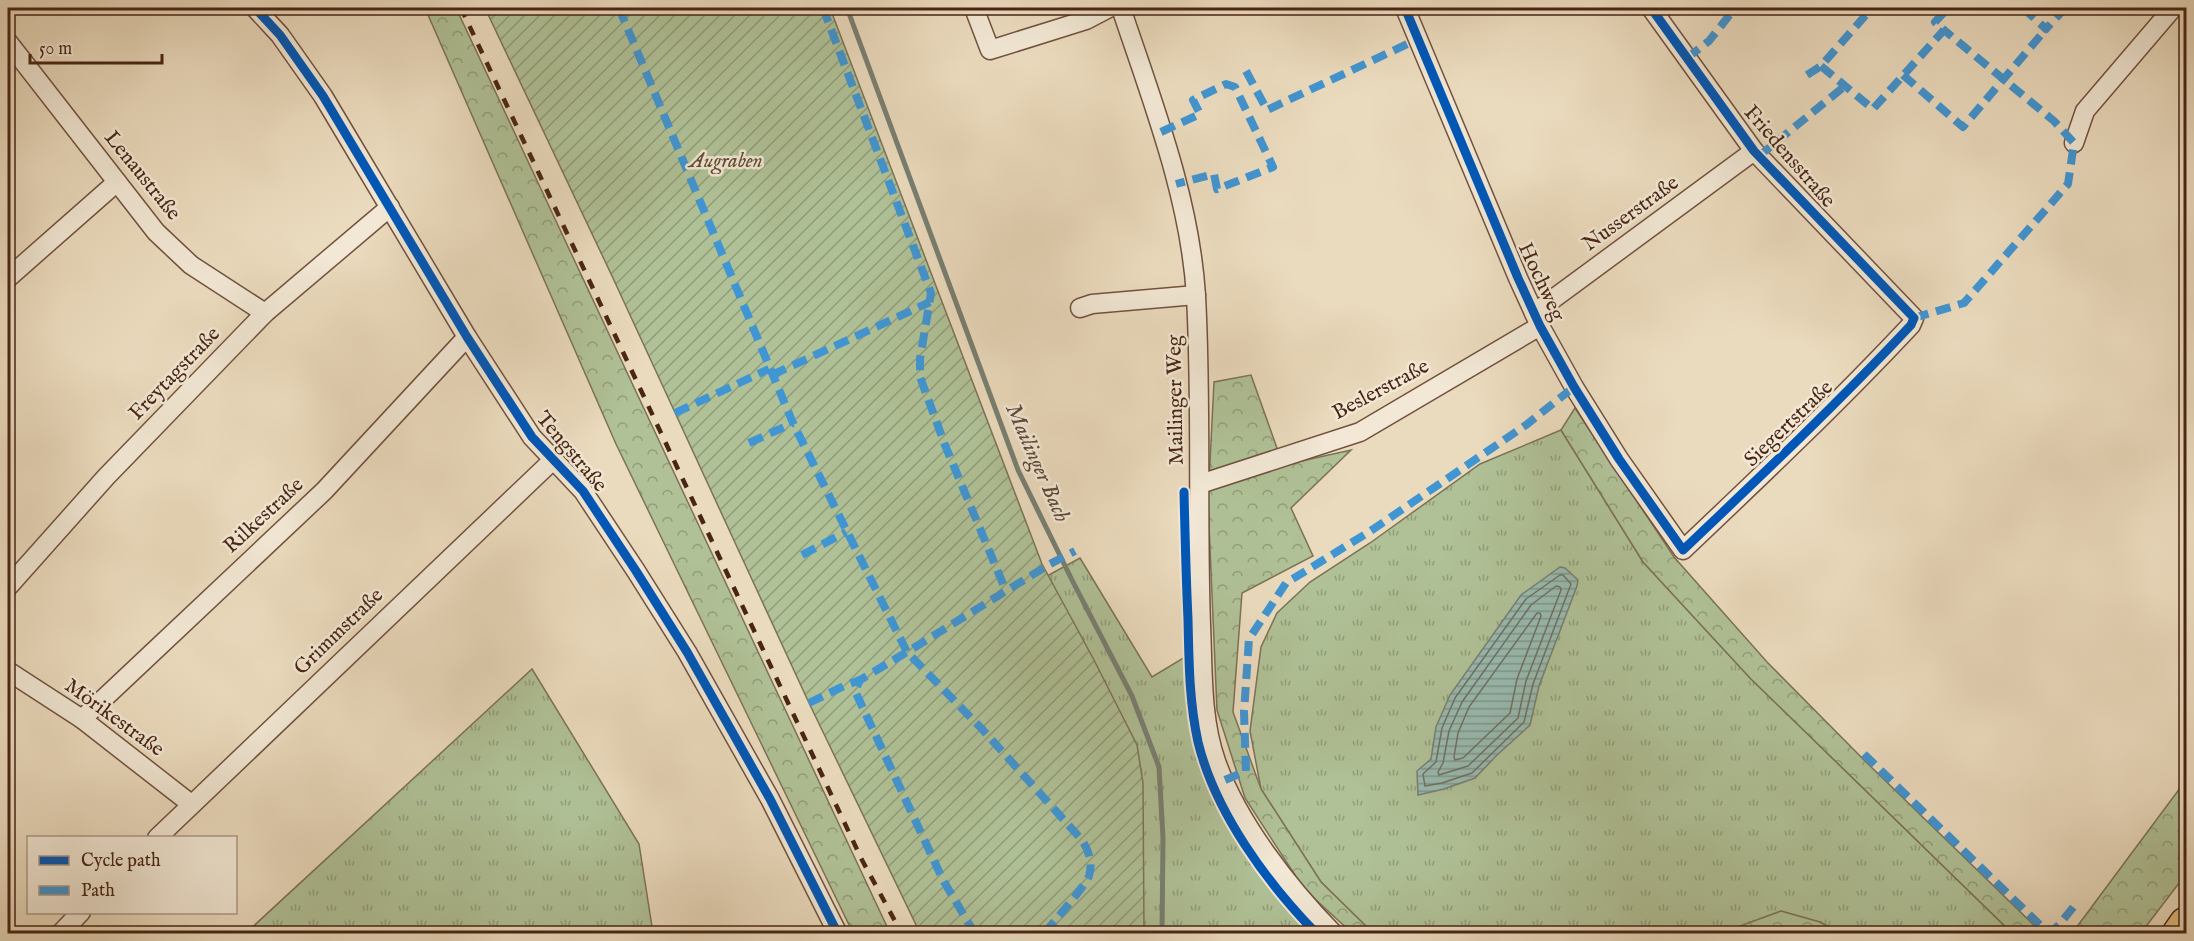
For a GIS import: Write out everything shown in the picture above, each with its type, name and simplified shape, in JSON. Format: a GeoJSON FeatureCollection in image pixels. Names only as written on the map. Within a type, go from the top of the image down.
{"type":"FeatureCollection","features":[{"type":"Feature","properties":{"kind":"highway"},"geometry":{"type":"LineString","coordinates":[[2179,933],[2187,924]]}},
{"type":"Feature","properties":{"kind":"street","name":"Tengstraße"},"geometry":{"type":"LineString","coordinates":[[255,8],[280,35],[323,96],[467,337],[532,437],[583,491],[687,652],[770,799],[838,933]]}},
{"type":"Feature","properties":{"kind":"street"},"geometry":{"type":"LineString","coordinates":[[974,8],[990,50],[1086,20],[1109,8]]}},
{"type":"Feature","properties":{"kind":"street","name":"Mailinger Weg"},"geometry":{"type":"LineString","coordinates":[[1121,8],[1171,165],[1189,241],[1196,295],[1200,596],[1204,704],[1215,760],[1238,806],[1269,858],[1302,900],[1334,933]]}},
{"type":"Feature","properties":{"kind":"street","name":"Hochweg"},"geometry":{"type":"LineString","coordinates":[[1405,8],[1537,319],[1574,387],[1683,550]]}},
{"type":"Feature","properties":{"kind":"street","name":"Friedensstraße"},"geometry":{"type":"LineString","coordinates":[[1651,8],[1754,151],[1914,318]]}},
{"type":"Feature","properties":{"kind":"street"},"geometry":{"type":"LineString","coordinates":[[2074,143],[2085,111],[2173,8]]}},
{"type":"Feature","properties":{"kind":"street","name":"Lenaustraße"},"geometry":{"type":"LineString","coordinates":[[8,42],[156,232],[191,265],[265,313]]}},
{"type":"Feature","properties":{"kind":"street","name":"Nusserstraße"},"geometry":{"type":"LineString","coordinates":[[1537,319],[1754,151]]}},
{"type":"Feature","properties":{"kind":"street"},"geometry":{"type":"LineString","coordinates":[[8,278],[117,182]]}},
{"type":"Feature","properties":{"kind":"street","name":"Freytagstraße"},"geometry":{"type":"LineString","coordinates":[[8,587],[106,477],[265,313],[390,207]]}},
{"type":"Feature","properties":{"kind":"street"},"geometry":{"type":"LineString","coordinates":[[1080,308],[1092,304],[1196,295]]}},
{"type":"Feature","properties":{"kind":"street","name":"Siegertstraße"},"geometry":{"type":"LineString","coordinates":[[1683,550],[1834,406],[1911,325],[1914,318]]}},
{"type":"Feature","properties":{"kind":"street","name":"Beslerstraße"},"geometry":{"type":"LineString","coordinates":[[1200,484],[1360,432],[1537,319]]}},
{"type":"Feature","properties":{"kind":"street","name":"Rilkestraße"},"geometry":{"type":"LineString","coordinates":[[82,719],[324,491],[467,337]]}},
{"type":"Feature","properties":{"kind":"street","name":"Grimmstraße"},"geometry":{"type":"LineString","coordinates":[[158,836],[553,460]]}},
{"type":"Feature","properties":{"kind":"street","name":"Mörikestraße"},"geometry":{"type":"LineString","coordinates":[[8,671],[82,719],[191,804]]}},
{"type":"Feature","properties":{"kind":"street"},"geometry":{"type":"LineString","coordinates":[[60,933],[79,914]]}},
{"type":"Feature","properties":{"kind":"green space"},"geometry":{"type":"Polygon","coordinates":[[[425,8],[456,8],[890,933],[853,933],[616,444],[425,8]]]}},
{"type":"Feature","properties":{"kind":"green space","name":"Augraben"},"geometry":{"type":"Polygon","coordinates":[[[485,8],[830,8],[1042,564],[1137,745],[1143,783],[1144,933],[920,933],[809,703],[612,276],[485,8]]]}},
{"type":"Feature","properties":{"kind":"green space"},"geometry":{"type":"Polygon","coordinates":[[[1251,375],[1283,465],[1351,450],[1291,508],[1313,556],[1242,593],[1233,712],[1261,789],[1321,882],[1373,933],[1352,933],[1304,889],[1245,798],[1217,710],[1208,502],[1214,382],[1251,375]]]}},
{"type":"Feature","properties":{"kind":"green space"},"geometry":{"type":"Polygon","coordinates":[[[1575,408],[1674,557],[1767,662],[2041,932],[2076,928],[2186,780],[2186,874],[2141,933],[2012,933],[1750,678],[1643,562],[1561,430],[1575,408]]]}},
{"type":"Feature","properties":{"kind":"green space"},"geometry":{"type":"Polygon","coordinates":[[[1561,430],[1643,562],[1750,678],[2012,933],[1839,933],[1820,922],[1740,926],[1738,933],[1373,933],[1321,882],[1261,789],[1250,731],[1261,647],[1277,613],[1310,582],[1370,543],[1480,464],[1561,430]]]}},
{"type":"Feature","properties":{"kind":"green space"},"geometry":{"type":"Polygon","coordinates":[[[1080,558],[1152,677],[1185,657],[1191,725],[1203,776],[1231,831],[1255,867],[1283,902],[1313,933],[1050,933],[1012,595],[1080,558]]]}},
{"type":"Feature","properties":{"kind":"green space"},"geometry":{"type":"Polygon","coordinates":[[[532,669],[639,844],[653,933],[246,933],[532,669]]]}},
{"type":"Feature","properties":{"kind":"green space"},"geometry":{"type":"Polygon","coordinates":[[[1781,911],[1820,922],[1839,933],[1738,933],[1740,926],[1781,911]]]}},
{"type":"Feature","properties":{"kind":"water"},"geometry":{"type":"Polygon","coordinates":[[[1560,567],[1565,568],[1578,580],[1577,586],[1539,686],[1530,725],[1475,778],[1418,795],[1417,771],[1431,759],[1436,727],[1450,695],[1521,595],[1560,567]]]}},
{"type":"Feature","properties":{"kind":"waterway","name":"Mailinger Bach"},"geometry":{"type":"LineString","coordinates":[[847,8],[1018,470],[1132,696],[1159,767],[1163,838],[1162,934]]}},
{"type":"Feature","properties":{"kind":"railway"},"geometry":{"type":"LineString","coordinates":[[461,8],[862,860],[902,934]]}},
{"type":"Feature","properties":{"kind":"marked path"},"geometry":{"type":"LineString","coordinates":[[619,8],[793,423],[907,652],[1075,551]]}},
{"type":"Feature","properties":{"kind":"marked path"},"geometry":{"type":"LineString","coordinates":[[823,8],[931,293],[920,359],[920,377],[945,445],[1006,591]]}},
{"type":"Feature","properties":{"kind":"marked path"},"geometry":{"type":"LineString","coordinates":[[1687,58],[1709,41],[1735,8]]}},
{"type":"Feature","properties":{"kind":"marked path"},"geometry":{"type":"LineString","coordinates":[[1807,75],[1821,66],[1872,8]]}},
{"type":"Feature","properties":{"kind":"marked path"},"geometry":{"type":"LineString","coordinates":[[1821,66],[1873,109],[1944,30],[1935,22],[1948,8]]}},
{"type":"Feature","properties":{"kind":"marked path"},"geometry":{"type":"LineString","coordinates":[[2023,8],[2046,29],[2065,8]]}},
{"type":"Feature","properties":{"kind":"marked path"},"geometry":{"type":"LineString","coordinates":[[1903,75],[1963,127],[2046,29]]}},
{"type":"Feature","properties":{"kind":"marked path"},"geometry":{"type":"LineString","coordinates":[[1914,318],[1964,303],[2068,184],[2074,143],[2054,121],[1944,30]]}},
{"type":"Feature","properties":{"kind":"marked path"},"geometry":{"type":"LineString","coordinates":[[1246,71],[1267,110],[1418,39]]}},
{"type":"Feature","properties":{"kind":"marked path"},"geometry":{"type":"LineString","coordinates":[[1161,132],[1200,114],[1193,100],[1226,84],[1235,87],[1273,167],[1217,189],[1214,174],[1176,184]]}},
{"type":"Feature","properties":{"kind":"marked path"},"geometry":{"type":"LineString","coordinates":[[1759,156],[1845,86]]}},
{"type":"Feature","properties":{"kind":"marked path"},"geometry":{"type":"LineString","coordinates":[[772,375],[930,302]]}},
{"type":"Feature","properties":{"kind":"marked path"},"geometry":{"type":"LineString","coordinates":[[675,413],[769,369]]}},
{"type":"Feature","properties":{"kind":"marked path"},"geometry":{"type":"LineString","coordinates":[[1225,780],[1246,771],[1244,712],[1249,639],[1286,583],[1369,532],[1526,425],[1574,387]]}},
{"type":"Feature","properties":{"kind":"marked path"},"geometry":{"type":"LineString","coordinates":[[749,443],[793,423]]}},
{"type":"Feature","properties":{"kind":"marked path"},"geometry":{"type":"LineString","coordinates":[[802,555],[846,532]]}},
{"type":"Feature","properties":{"kind":"marked path"},"geometry":{"type":"LineString","coordinates":[[975,934],[943,880],[855,691],[860,680],[907,652],[981,728],[1087,848],[1090,857],[1089,876],[1044,934]]}},
{"type":"Feature","properties":{"kind":"marked path"},"geometry":{"type":"LineString","coordinates":[[809,703],[860,680]]}},
{"type":"Feature","properties":{"kind":"marked path"},"geometry":{"type":"LineString","coordinates":[[1864,754],[2041,926],[2052,931],[2075,905]]}},
{"type":"Feature","properties":{"kind":"cycle path"},"geometry":{"type":"LineString","coordinates":[[255,8],[280,35],[323,96],[467,337],[532,437],[583,491],[687,652],[770,799],[838,934]]}},
{"type":"Feature","properties":{"kind":"cycle path"},"geometry":{"type":"LineString","coordinates":[[1405,8],[1540,326],[1574,387],[1619,459],[1683,550],[1856,383],[1911,325],[1914,318],[1754,151],[1651,8]]}},
{"type":"Feature","properties":{"kind":"cycle path"},"geometry":{"type":"LineString","coordinates":[[1184,492],[1190,680],[1198,742],[1217,794],[1245,845],[1280,892],[1317,934]]}}]}
